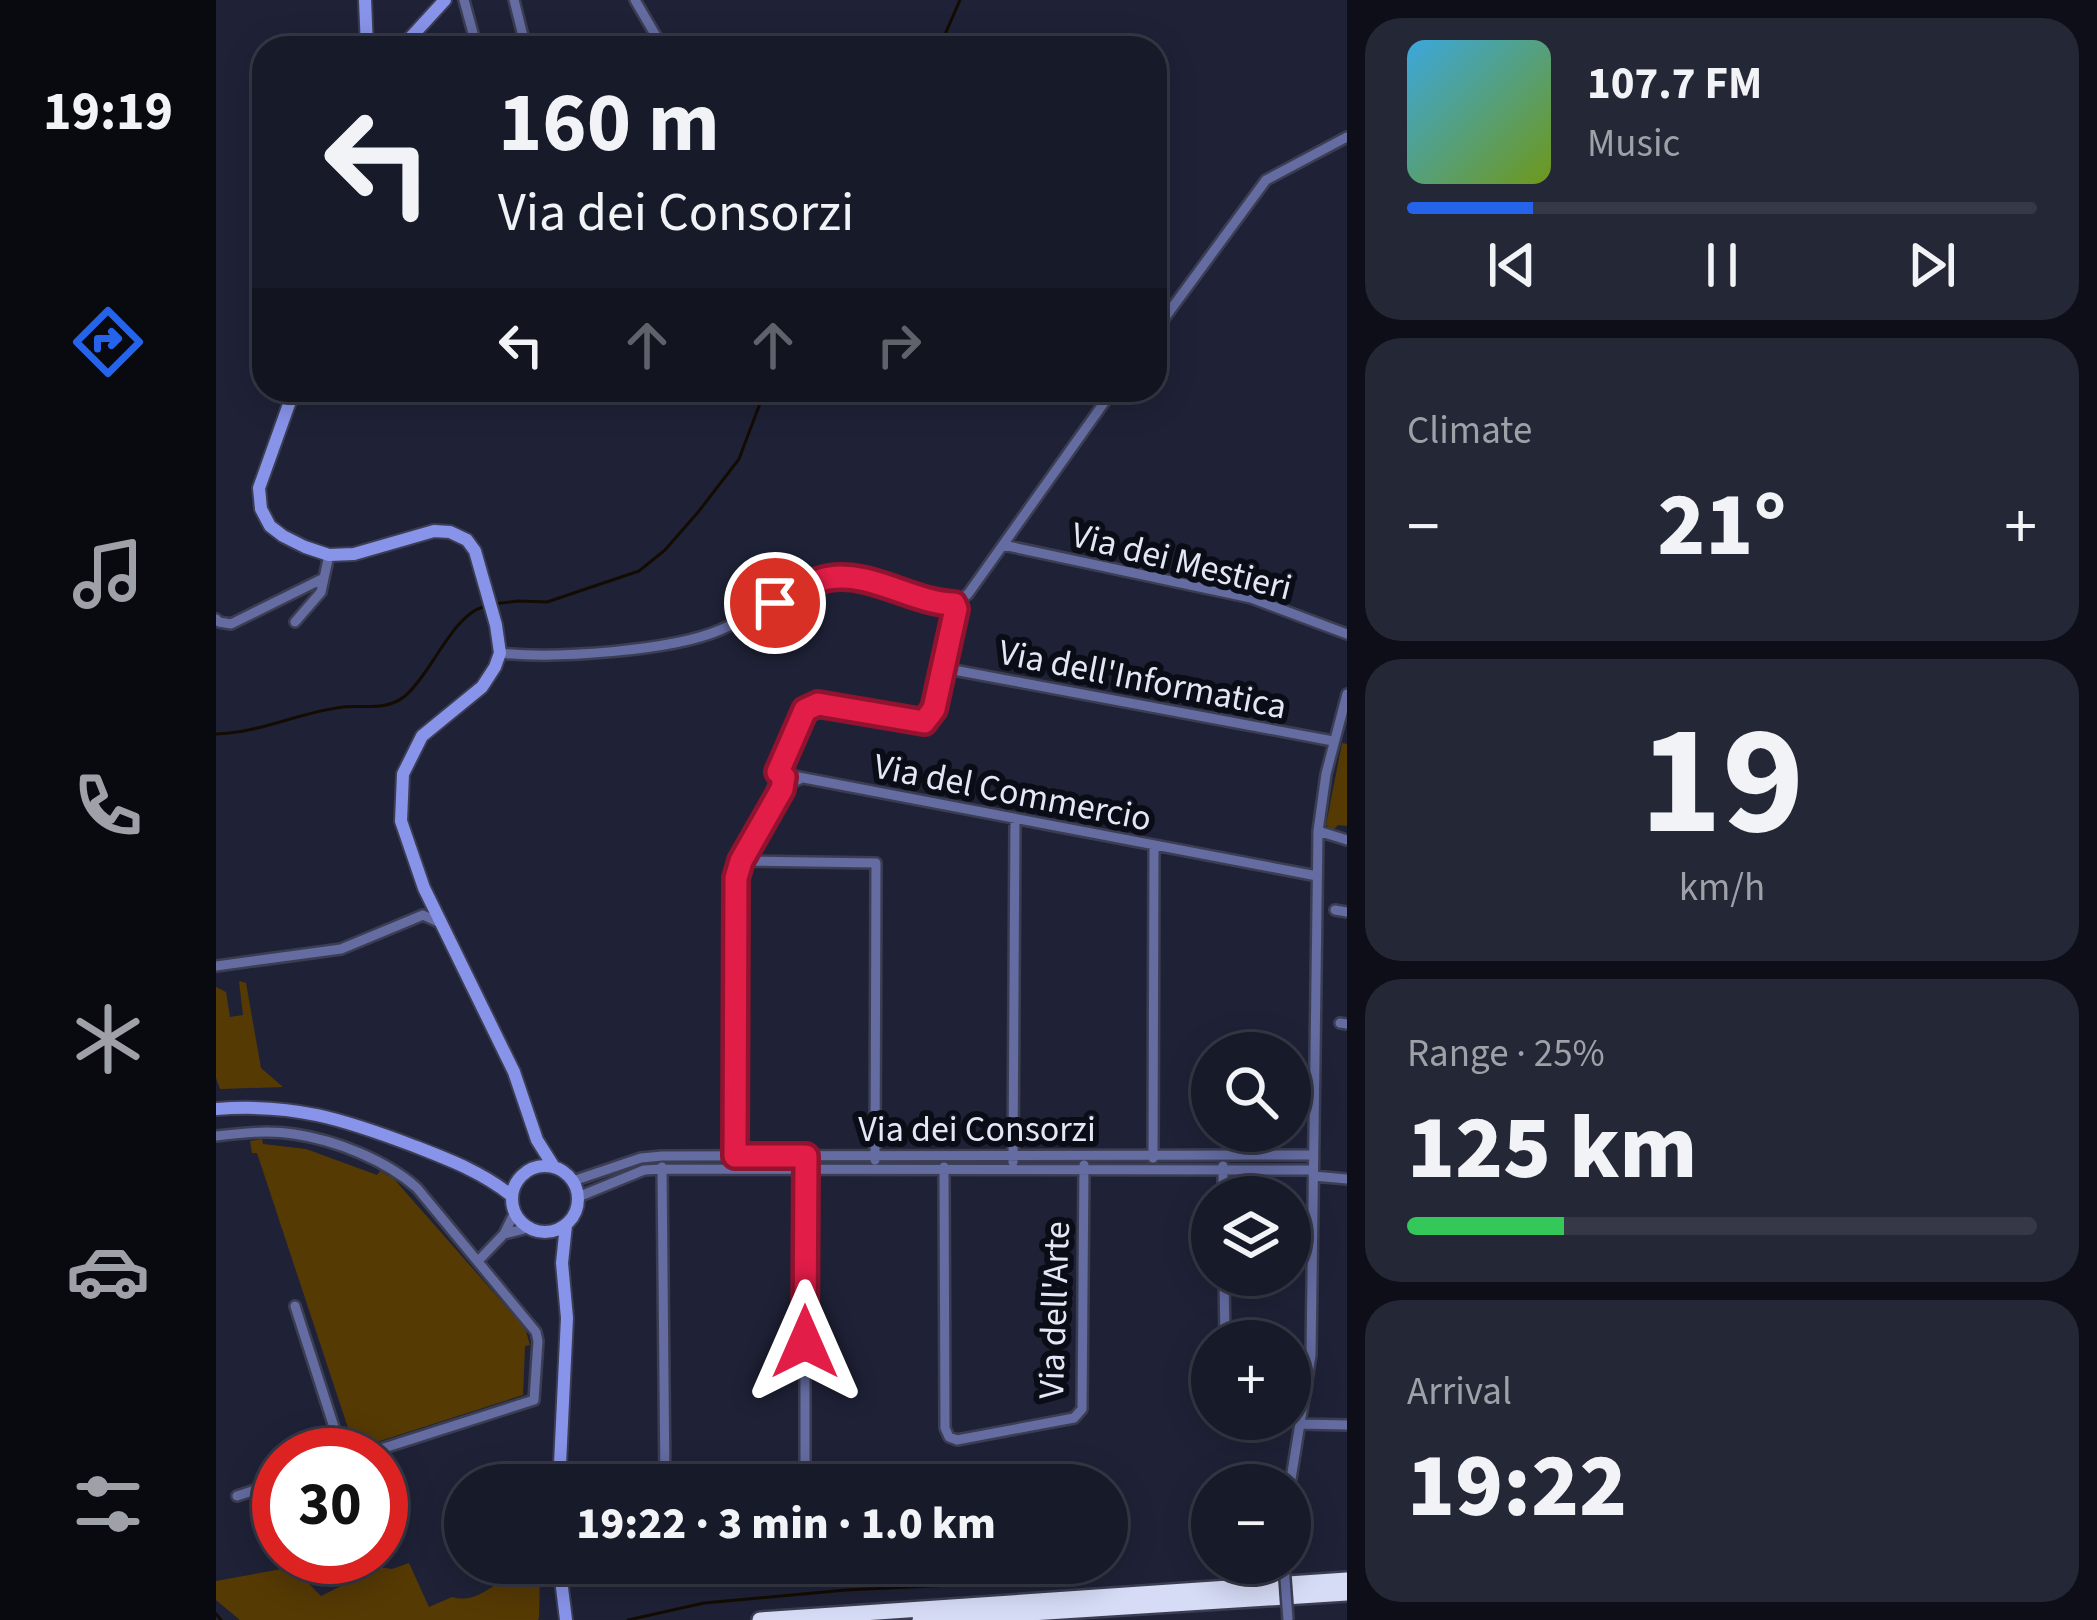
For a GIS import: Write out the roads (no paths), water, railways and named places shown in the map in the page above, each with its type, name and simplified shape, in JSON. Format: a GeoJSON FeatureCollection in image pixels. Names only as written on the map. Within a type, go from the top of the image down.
{"type":"FeatureCollection","features":[{"type":"Feature","properties":{"kind":"highway"},"geometry":{"type":"LineString","coordinates":[[760,1620],[1347,1580]]}},
{"type":"Feature","properties":{"kind":"highway"},"geometry":{"type":"LineString","coordinates":[[920,1620],[1347,1593]]}},
{"type":"Feature","properties":{"kind":"main road"},"geometry":{"type":"LineString","coordinates":[[365,0],[366,36]]}},
{"type":"Feature","properties":{"kind":"main road"},"geometry":{"type":"LineString","coordinates":[[411,36],[438,3]]}},
{"type":"Feature","properties":{"kind":"main road"},"geometry":{"type":"LineString","coordinates":[[289,402],[259,488],[261,509],[270,526],[305,548],[329,555],[354,554],[434,531],[467,540],[476,551],[500,653],[482,687],[422,736],[403,774],[401,821],[424,888],[422,911],[442,926],[514,1072],[537,1140],[554,1167]]}},
{"type":"Feature","properties":{"kind":"main road"},"geometry":{"type":"LineString","coordinates":[[216,1108],[273,1107],[331,1117],[481,1173],[512,1196],[515,1212],[529,1228],[546,1233],[566,1226]]}},
{"type":"Feature","properties":{"kind":"main road"},"geometry":{"type":"LineString","coordinates":[[512,1196],[527,1173],[537,1140]]}},
{"type":"Feature","properties":{"kind":"main road"},"geometry":{"type":"LineString","coordinates":[[481,1173],[527,1173],[554,1167],[573,1181],[578,1197],[578,1208],[566,1226],[562,1263],[567,1318],[560,1464]]}},
{"type":"Feature","properties":{"kind":"main road"},"geometry":{"type":"LineString","coordinates":[[546,1233],[562,1263]]}},
{"type":"Feature","properties":{"kind":"main road"},"geometry":{"type":"LineString","coordinates":[[562,1584],[566,1620]]}},
{"type":"Feature","properties":{"kind":"street"},"geometry":{"type":"LineString","coordinates":[[464,0],[474,36]]}},
{"type":"Feature","properties":{"kind":"street"},"geometry":{"type":"LineString","coordinates":[[514,0],[523,36]]}},
{"type":"Feature","properties":{"kind":"street"},"geometry":{"type":"LineString","coordinates":[[635,0],[655,36]]}},
{"type":"Feature","properties":{"kind":"street"},"geometry":{"type":"LineString","coordinates":[[1167,315],[1266,180],[1347,137]]}},
{"type":"Feature","properties":{"kind":"street"},"geometry":{"type":"LineString","coordinates":[[500,653],[572,653],[691,640],[834,577],[954,604],[968,594],[1104,402]]}},
{"type":"Feature","properties":{"kind":"street","name":"Via dei Mestieri"},"geometry":{"type":"LineString","coordinates":[[1003,545],[1251,598],[1347,634]]}},
{"type":"Feature","properties":{"kind":"street"},"geometry":{"type":"LineString","coordinates":[[295,622],[321,592],[329,555]]}},
{"type":"Feature","properties":{"kind":"street"},"geometry":{"type":"LineString","coordinates":[[216,619],[231,624],[324,578]]}},
{"type":"Feature","properties":{"kind":"street","name":"Via dell'Informatica"},"geometry":{"type":"LineString","coordinates":[[762,820],[808,706],[924,722],[934,709],[954,604]]}},
{"type":"Feature","properties":{"kind":"street","name":"Via dell'Informatica"},"geometry":{"type":"LineString","coordinates":[[943,668],[1334,742]]}},
{"type":"Feature","properties":{"kind":"street"},"geometry":{"type":"LineString","coordinates":[[1311,1355],[1318,831],[1347,694]]}},
{"type":"Feature","properties":{"kind":"street"},"geometry":{"type":"LineString","coordinates":[[780,773],[782,789]]}},
{"type":"Feature","properties":{"kind":"street","name":"Via del Commercio"},"geometry":{"type":"LineString","coordinates":[[780,773],[1317,876]]}},
{"type":"Feature","properties":{"kind":"street"},"geometry":{"type":"LineString","coordinates":[[735,1169],[736,878],[782,789],[802,778]]}},
{"type":"Feature","properties":{"kind":"street"},"geometry":{"type":"LineString","coordinates":[[1013,1170],[1015,819]]}},
{"type":"Feature","properties":{"kind":"street"},"geometry":{"type":"LineString","coordinates":[[1318,831],[1347,839]]}},
{"type":"Feature","properties":{"kind":"street"},"geometry":{"type":"LineString","coordinates":[[1153,1170],[1154,846]]}},
{"type":"Feature","properties":{"kind":"street"},"geometry":{"type":"LineString","coordinates":[[741,861],[876,862],[875,1169]]}},
{"type":"Feature","properties":{"kind":"street"},"geometry":{"type":"LineString","coordinates":[[216,966],[341,949],[422,911]]}},
{"type":"Feature","properties":{"kind":"street"},"geometry":{"type":"LineString","coordinates":[[216,1136],[293,1134],[347,1150],[402,1175],[536,1332],[534,1400],[408,1440]]}},
{"type":"Feature","properties":{"kind":"street","name":"Via dell'Arte"},"geometry":{"type":"LineString","coordinates":[[944,1169],[945,1428],[957,1440],[1074,1418],[1082,1408],[1084,1155]]}},
{"type":"Feature","properties":{"kind":"street"},"geometry":{"type":"LineString","coordinates":[[1223,1155],[1223,1176]]}},
{"type":"Feature","properties":{"kind":"street","name":"Via dei Consorzi"},"geometry":{"type":"LineString","coordinates":[[573,1181],[641,1158],[662,1156],[1313,1155]]}},
{"type":"Feature","properties":{"kind":"street"},"geometry":{"type":"LineString","coordinates":[[662,1156],[665,1464]]}},
{"type":"Feature","properties":{"kind":"street"},"geometry":{"type":"LineString","coordinates":[[806,1156],[806,1464]]}},
{"type":"Feature","properties":{"kind":"street"},"geometry":{"type":"LineString","coordinates":[[944,1156],[944,1169]]}},
{"type":"Feature","properties":{"kind":"street","name":"Via dei Consorzi"},"geometry":{"type":"LineString","coordinates":[[578,1197],[644,1170],[662,1168],[1223,1170],[1347,1179]]}},
{"type":"Feature","properties":{"kind":"street"},"geometry":{"type":"LineString","coordinates":[[478,1261],[504,1234],[515,1212]]}},
{"type":"Feature","properties":{"kind":"street"},"geometry":{"type":"LineString","coordinates":[[504,1234],[529,1228]]}},
{"type":"Feature","properties":{"kind":"street"},"geometry":{"type":"LineString","coordinates":[[295,1306],[335,1428]]}},
{"type":"Feature","properties":{"kind":"street"},"geometry":{"type":"LineString","coordinates":[[1311,1424],[1347,1425]]}},
{"type":"Feature","properties":{"kind":"street"},"geometry":{"type":"LineString","coordinates":[[237,1496],[252,1491]]}},
{"type":"Feature","properties":{"kind":"street"},"geometry":{"type":"LineString","coordinates":[[1285,1584],[1288,1620]]}},
{"type":"Feature","properties":{"kind":"waterway"},"geometry":{"type":"LineString","coordinates":[[944,36],[960,0]]}},
{"type":"Feature","properties":{"kind":"waterway"},"geometry":{"type":"LineString","coordinates":[[493,604],[547,602],[639,571],[665,550],[739,459],[760,402]]}},
{"type":"Feature","properties":{"kind":"waterway"},"geometry":{"type":"LineString","coordinates":[[216,734],[343,707],[398,701],[415,686],[462,621],[483,607]]}},
{"type":"Feature","properties":{"kind":"waterway"},"geometry":{"type":"LineString","coordinates":[[628,1620],[704,1603],[973,1584]]}},
{"type":"Feature","properties":{"kind":"waterway"},"geometry":{"type":"LineString","coordinates":[[216,1614],[221,1620]]}}]}
